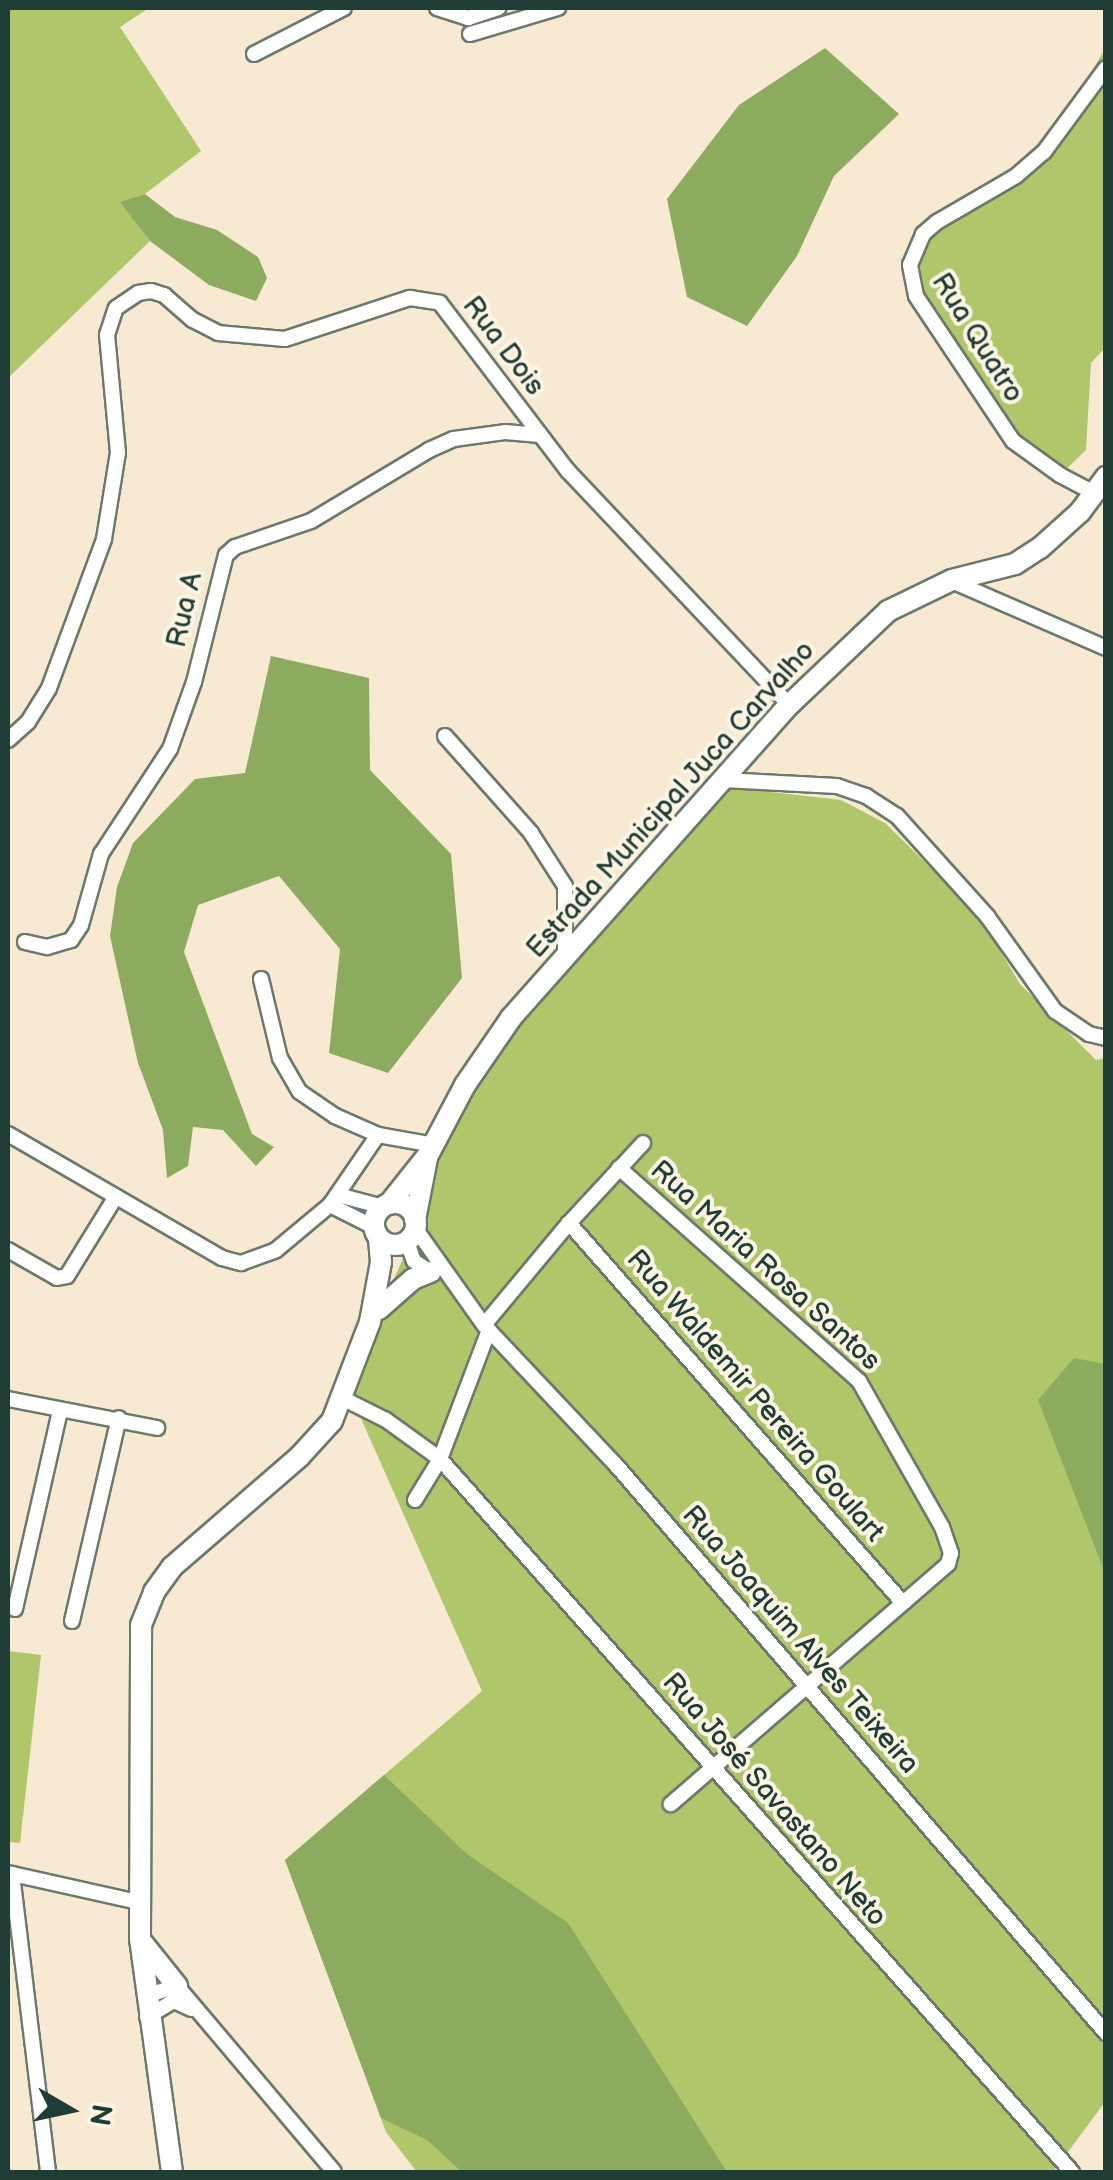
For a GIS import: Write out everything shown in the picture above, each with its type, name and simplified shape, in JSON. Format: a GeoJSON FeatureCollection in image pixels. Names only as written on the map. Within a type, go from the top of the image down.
{"type":"FeatureCollection","features":[{"type":"Feature","properties":{"kind":"street"},"geometry":{"type":"LineString","coordinates":[[254,54],[344,8]]}},
{"type":"Feature","properties":{"kind":"street"},"geometry":{"type":"LineString","coordinates":[[437,8],[468,18],[498,8]]}},
{"type":"Feature","properties":{"kind":"street"},"geometry":{"type":"LineString","coordinates":[[470,34],[558,8]]}},
{"type":"Feature","properties":{"kind":"street","name":"Rua Quatro"},"geometry":{"type":"LineString","coordinates":[[1101,486],[1060,475],[1013,441],[916,296],[910,264],[914,250],[937,222],[1016,176],[1044,152],[1106,68]]}},
{"type":"Feature","properties":{"kind":"street","name":"Rua Dois"},"geometry":{"type":"LineString","coordinates":[[8,740],[28,722],[49,688],[104,538],[118,453],[108,336],[116,308],[125,300],[151,292],[164,295],[193,320],[218,333],[286,339],[410,298],[440,304],[537,435],[789,706]]}},
{"type":"Feature","properties":{"kind":"street","name":"Rua A"},"geometry":{"type":"LineString","coordinates":[[25,942],[47,947],[72,940],[81,924],[101,854],[170,749],[198,669],[226,555],[235,547],[311,520],[428,450],[454,439],[505,432],[537,435]]}},
{"type":"Feature","properties":{"kind":"street","name":"Estrada Municipal Juca Carvalho"},"geometry":{"type":"LineString","coordinates":[[431,1150],[465,1085],[511,1018],[789,706],[888,611],[952,580],[1016,564],[1040,548],[1101,486]]}},
{"type":"Feature","properties":{"kind":"street"},"geometry":{"type":"LineString","coordinates":[[952,580],[1106,648]]}},
{"type":"Feature","properties":{"kind":"street"},"geometry":{"type":"LineString","coordinates":[[446,736],[531,832],[565,886],[565,958]]}},
{"type":"Feature","properties":{"kind":"street"},"geometry":{"type":"LineString","coordinates":[[722,780],[837,786],[866,796],[897,816],[987,916],[1039,994],[1073,1026],[1106,1038]]}},
{"type":"Feature","properties":{"kind":"street"},"geometry":{"type":"LineString","coordinates":[[261,979],[280,1058],[292,1081],[335,1116],[378,1135],[431,1150]]}},
{"type":"Feature","properties":{"kind":"street"},"geometry":{"type":"LineString","coordinates":[[8,1134],[222,1258],[241,1264],[276,1250],[334,1200],[378,1135]]}},
{"type":"Feature","properties":{"kind":"street"},"geometry":{"type":"LineString","coordinates":[[415,1500],[440,1458],[487,1327],[568,1222],[643,1143]]}},
{"type":"Feature","properties":{"kind":"street"},"geometry":{"type":"LineString","coordinates":[[375,1315],[381,1219],[431,1150]]}},
{"type":"Feature","properties":{"kind":"street"},"geometry":{"type":"LineString","coordinates":[[172,2172],[146,2006],[138,1902],[143,1807],[139,1636],[144,1614],[172,1567],[319,1438],[344,1399],[410,1233],[431,1150]]}},
{"type":"Feature","properties":{"kind":"street","name":"Rua Maria Rosa Santos"},"geometry":{"type":"LineString","coordinates":[[619,1168],[859,1381],[949,1542],[948,1564],[903,1604]]}},
{"type":"Feature","properties":{"kind":"street"},"geometry":{"type":"LineString","coordinates":[[8,1250],[57,1278],[68,1276],[115,1198]]}},
{"type":"Feature","properties":{"kind":"street"},"geometry":{"type":"LineString","coordinates":[[334,1200],[381,1219],[408,1208],[414,1260],[452,1284]]}},
{"type":"Feature","properties":{"kind":"street"},"geometry":{"type":"LineString","coordinates":[[381,1219],[391,1245],[410,1233]]}},
{"type":"Feature","properties":{"kind":"street","name":"Rua Waldemir Pereira Goulart"},"geometry":{"type":"LineString","coordinates":[[568,1222],[903,1604]]}},
{"type":"Feature","properties":{"kind":"street","name":"Rua Joaquim Alves Teixeira"},"geometry":{"type":"LineString","coordinates":[[410,1233],[487,1327],[616,1465],[809,1686],[1106,2033]]}},
{"type":"Feature","properties":{"kind":"street"},"geometry":{"type":"LineString","coordinates":[[375,1315],[404,1285],[430,1272]]}},
{"type":"Feature","properties":{"kind":"street"},"geometry":{"type":"LineString","coordinates":[[8,1399],[157,1428]]}},
{"type":"Feature","properties":{"kind":"street","name":"Rua José Savastano Neto"},"geometry":{"type":"LineString","coordinates":[[344,1399],[386,1420],[440,1458],[1072,2172]]}},
{"type":"Feature","properties":{"kind":"street"},"geometry":{"type":"LineString","coordinates":[[15,1609],[60,1411]]}},
{"type":"Feature","properties":{"kind":"street"},"geometry":{"type":"LineString","coordinates":[[72,1621],[118,1418]]}},
{"type":"Feature","properties":{"kind":"street"},"geometry":{"type":"LineString","coordinates":[[670,1804],[903,1604]]}},
{"type":"Feature","properties":{"kind":"street"},"geometry":{"type":"LineString","coordinates":[[48,2172],[10,1873],[138,1902]]}},
{"type":"Feature","properties":{"kind":"street"},"geometry":{"type":"LineString","coordinates":[[140,1939],[200,2016],[334,2172]]}},
{"type":"Feature","properties":{"kind":"street"},"geometry":{"type":"LineString","coordinates":[[146,2006],[178,1986]]}},
{"type":"Feature","properties":{"kind":"street"},"geometry":{"type":"LineString","coordinates":[[146,2006],[174,2001],[200,2016]]}},
{"type":"Feature","properties":{"kind":"green space"},"geometry":{"type":"Polygon","coordinates":[[[8,8],[149,8],[120,27],[201,151],[145,194],[121,202],[150,241],[8,378],[8,8]]]}},
{"type":"Feature","properties":{"kind":"green space"},"geometry":{"type":"Polygon","coordinates":[[[825,48],[899,114],[834,176],[797,256],[747,326],[687,297],[667,199],[739,105],[825,48]]]}},
{"type":"Feature","properties":{"kind":"green space"},"geometry":{"type":"Polygon","coordinates":[[[1105,49],[1105,348],[1091,363],[1086,450],[1060,475],[1013,441],[916,296],[910,265],[950,212],[1044,152],[1105,49]]]}},
{"type":"Feature","properties":{"kind":"green space"},"geometry":{"type":"Polygon","coordinates":[[[145,194],[175,217],[217,230],[258,257],[267,278],[256,301],[209,285],[150,241],[120,202],[145,194]]]}},
{"type":"Feature","properties":{"kind":"green space"},"geometry":{"type":"Polygon","coordinates":[[[271,656],[369,678],[370,770],[451,854],[462,978],[388,1073],[329,1053],[340,949],[279,876],[198,905],[184,952],[252,1134],[274,1147],[256,1166],[223,1130],[193,1127],[188,1166],[167,1178],[163,1130],[138,1063],[110,936],[117,887],[133,843],[195,779],[245,773],[271,656]]]}},
{"type":"Feature","properties":{"kind":"green space"},"geometry":{"type":"Polygon","coordinates":[[[728,787],[841,800],[885,823],[979,915],[1020,984],[1096,1060],[1105,1058],[1105,2102],[1053,2172],[417,2172],[386,2132],[285,1860],[482,1691],[351,1396],[383,1303],[425,1210],[443,1149],[470,1087],[515,1023],[728,787]]]}},
{"type":"Feature","properties":{"kind":"green space"},"geometry":{"type":"Polygon","coordinates":[[[1074,1358],[1105,1364],[1105,1573],[1038,1400],[1074,1358]]]}},
{"type":"Feature","properties":{"kind":"green space"},"geometry":{"type":"Polygon","coordinates":[[[8,1651],[41,1655],[20,1843],[8,1842],[8,1651]]]}},
{"type":"Feature","properties":{"kind":"green space"},"geometry":{"type":"Polygon","coordinates":[[[384,1775],[467,1854],[568,1923],[727,2172],[462,2172],[427,2140],[381,2118],[285,1860],[384,1775]]]}}]}
